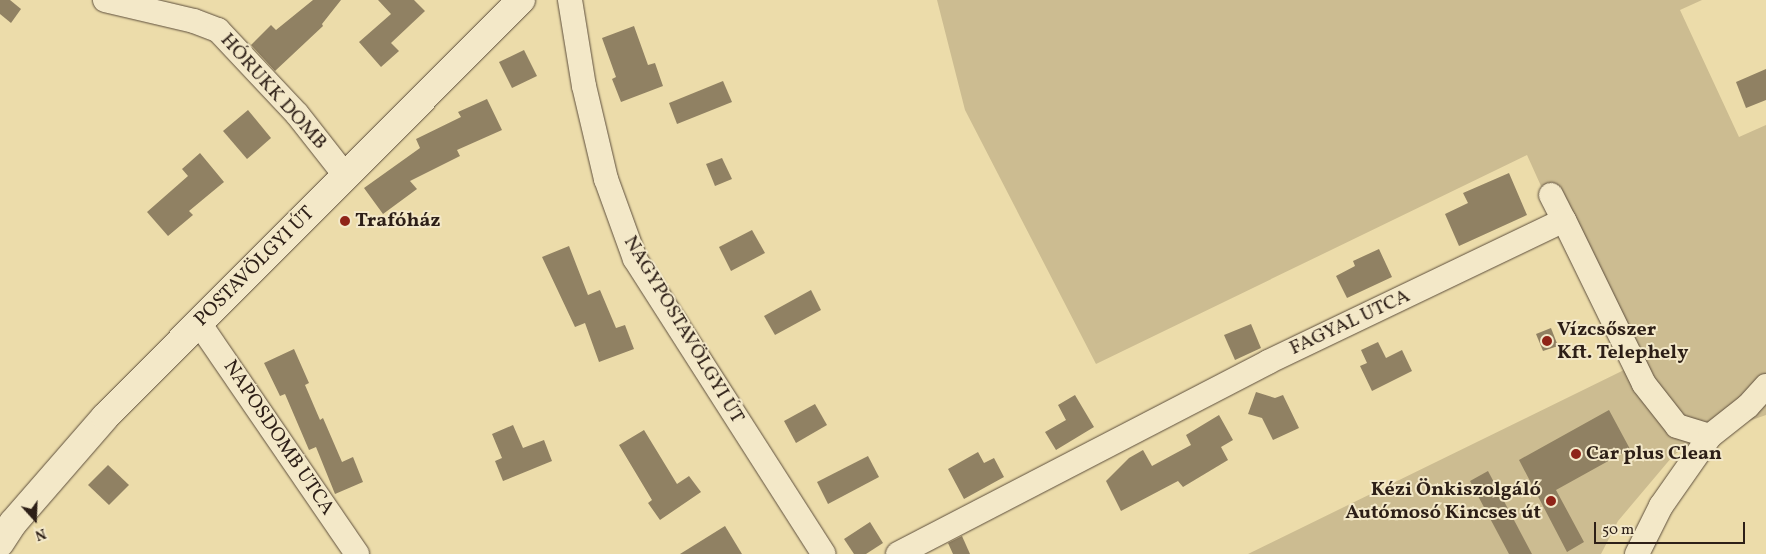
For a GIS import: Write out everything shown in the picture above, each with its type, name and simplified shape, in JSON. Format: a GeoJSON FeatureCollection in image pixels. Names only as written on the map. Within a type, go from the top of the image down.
{"type":"FeatureCollection","features":[{"type":"Feature","properties":{"kind":"street","name":"HÓRUKK DOMB"},"geometry":{"type":"LineString","coordinates":[[105,0],[194,20],[218,30],[297,114],[345,175]]}},
{"type":"Feature","properties":{"kind":"street","name":"POSTAVÖLGYI ÚT"},"geometry":{"type":"LineString","coordinates":[[0,542],[13,523],[105,417],[520,0]]}},
{"type":"Feature","properties":{"kind":"street","name":"NAGYPOSTAVÖLGYI ÚT"},"geometry":{"type":"LineString","coordinates":[[570,0],[584,86],[606,178],[635,259],[824,554]]}},
{"type":"Feature","properties":{"kind":"street"},"geometry":{"type":"LineString","coordinates":[[1551,195],[1644,384],[1677,426],[1710,436]]}},
{"type":"Feature","properties":{"kind":"street","name":"FAGYAL UTCA"},"geometry":{"type":"LineString","coordinates":[[898,554],[1268,362],[1564,220]]}},
{"type":"Feature","properties":{"kind":"street","name":"NAPOSDOMB UTCA"},"geometry":{"type":"LineString","coordinates":[[199,323],[357,554]]}},
{"type":"Feature","properties":{"kind":"street"},"geometry":{"type":"LineString","coordinates":[[1637,554],[1661,506],[1710,436],[1757,402],[1766,386]]}},
{"type":"Feature","properties":{"kind":"shaded area"},"geometry":{"type":"Polygon","coordinates":[[[937,0],[1702,0],[1680,10],[1739,137],[1766,125],[1766,415],[1690,442],[1672,457],[1618,521],[1601,554],[1248,554],[1624,370],[1527,155],[1096,364],[965,110],[937,0]]]}},
{"type":"Feature","properties":{"kind":"building"},"geometry":{"type":"Polygon","coordinates":[[[0,0],[10,0],[21,9],[11,23],[0,14],[0,0]]]}},
{"type":"Feature","properties":{"kind":"building"},"geometry":{"type":"Polygon","coordinates":[[[313,0],[341,0],[322,24],[323,26],[275,71],[251,45],[271,25],[276,30],[313,0]]]}},
{"type":"Feature","properties":{"kind":"building"},"geometry":{"type":"Polygon","coordinates":[[[378,0],[414,0],[425,11],[391,43],[399,51],[381,67],[359,42],[391,14],[378,0]]]}},
{"type":"Feature","properties":{"kind":"building"},"geometry":{"type":"Polygon","coordinates":[[[634,26],[648,65],[655,63],[663,86],[621,102],[612,79],[616,77],[602,38],[634,26]]]}},
{"type":"Feature","properties":{"kind":"building"},"geometry":{"type":"Polygon","coordinates":[[[524,50],[537,76],[512,88],[499,62],[524,50]]]}},
{"type":"Feature","properties":{"kind":"building"},"geometry":{"type":"Polygon","coordinates":[[[1766,69],[1766,100],[1746,108],[1736,82],[1766,69]]]}},
{"type":"Feature","properties":{"kind":"building"},"geometry":{"type":"Polygon","coordinates":[[[723,81],[732,102],[677,124],[669,103],[723,81]]]}},
{"type":"Feature","properties":{"kind":"building"},"geometry":{"type":"Polygon","coordinates":[[[487,99],[502,130],[457,150],[460,156],[410,181],[417,189],[383,214],[364,188],[420,148],[416,139],[461,117],[458,112],[487,99]]]}},
{"type":"Feature","properties":{"kind":"building"},"geometry":{"type":"Polygon","coordinates":[[[248,110],[271,138],[247,159],[223,131],[248,110]]]}},
{"type":"Feature","properties":{"kind":"building"},"geometry":{"type":"Polygon","coordinates":[[[200,153],[224,182],[189,211],[193,215],[168,236],[147,212],[188,176],[182,169],[200,153]]]}},
{"type":"Feature","properties":{"kind":"building"},"geometry":{"type":"Polygon","coordinates":[[[722,158],[732,179],[715,186],[706,164],[722,158]]]}},
{"type":"Feature","properties":{"kind":"building"},"geometry":{"type":"Polygon","coordinates":[[[1509,173],[1527,215],[1459,246],[1445,214],[1468,203],[1463,193],[1509,173]]]}},
{"type":"Feature","properties":{"kind":"building"},"geometry":{"type":"Polygon","coordinates":[[[752,230],[765,253],[731,271],[719,247],[752,230]]]}},
{"type":"Feature","properties":{"kind":"building"},"geometry":{"type":"Polygon","coordinates":[[[569,246],[588,295],[600,290],[616,328],[625,325],[634,349],[599,362],[585,323],[575,327],[542,257],[569,246]]]}},
{"type":"Feature","properties":{"kind":"building"},"geometry":{"type":"Polygon","coordinates":[[[1379,249],[1392,277],[1347,298],[1336,276],[1355,266],[1353,261],[1379,249]]]}},
{"type":"Feature","properties":{"kind":"building"},"geometry":{"type":"Polygon","coordinates":[[[811,290],[821,310],[775,335],[764,316],[811,290]]]}},
{"type":"Feature","properties":{"kind":"building"},"geometry":{"type":"Polygon","coordinates":[[[1251,324],[1261,348],[1235,360],[1224,335],[1251,324]]]}},
{"type":"Feature","properties":{"kind":"building","name":"Vízcsőszer Kft. Telephely"},"geometry":{"type":"Polygon","coordinates":[[[1551,328],[1558,346],[1543,351],[1536,334],[1551,328]]]}},
{"type":"Feature","properties":{"kind":"building"},"geometry":{"type":"Polygon","coordinates":[[[1378,342],[1386,358],[1402,350],[1412,371],[1372,391],[1360,366],[1367,363],[1361,350],[1378,342]]]}},
{"type":"Feature","properties":{"kind":"building"},"geometry":{"type":"Polygon","coordinates":[[[294,349],[309,383],[305,385],[320,420],[323,418],[342,462],[353,457],[363,482],[335,494],[316,447],[309,450],[285,394],[280,396],[264,363],[294,349]]]}},
{"type":"Feature","properties":{"kind":"building"},"geometry":{"type":"Polygon","coordinates":[[[1256,392],[1275,398],[1283,395],[1299,428],[1273,440],[1262,418],[1248,414],[1256,392]]]}},
{"type":"Feature","properties":{"kind":"building"},"geometry":{"type":"Polygon","coordinates":[[[1075,395],[1094,427],[1056,450],[1045,432],[1066,420],[1058,405],[1075,395]]]}},
{"type":"Feature","properties":{"kind":"building"},"geometry":{"type":"Polygon","coordinates":[[[815,404],[827,425],[796,443],[784,421],[815,404]]]}},
{"type":"Feature","properties":{"kind":"building","name":"Car plus Clean"},"geometry":{"type":"Polygon","coordinates":[[[1609,410],[1630,449],[1556,490],[1584,542],[1567,552],[1519,460],[1609,410]]]}},
{"type":"Feature","properties":{"kind":"building"},"geometry":{"type":"Polygon","coordinates":[[[1219,415],[1233,440],[1221,447],[1228,460],[1183,487],[1178,481],[1121,511],[1106,481],[1129,458],[1143,450],[1152,466],[1191,445],[1186,435],[1219,415]]]}},
{"type":"Feature","properties":{"kind":"building"},"geometry":{"type":"Polygon","coordinates":[[[513,425],[523,448],[544,440],[552,461],[503,481],[495,461],[502,458],[492,434],[513,425]]]}},
{"type":"Feature","properties":{"kind":"building"},"geometry":{"type":"Polygon","coordinates":[[[644,430],[677,484],[689,476],[701,492],[660,520],[648,503],[652,500],[619,445],[644,430]]]}},
{"type":"Feature","properties":{"kind":"building"},"geometry":{"type":"Polygon","coordinates":[[[978,452],[984,463],[994,458],[1004,477],[964,499],[948,469],[978,452]]]}},
{"type":"Feature","properties":{"kind":"building"},"geometry":{"type":"Polygon","coordinates":[[[868,456],[879,477],[828,504],[817,482],[868,456]]]}},
{"type":"Feature","properties":{"kind":"building"},"geometry":{"type":"Polygon","coordinates":[[[108,465],[129,485],[109,505],[88,485],[108,465]]]}},
{"type":"Feature","properties":{"kind":"building","name":"Kézi Önkiszolgáló Autómosó Kincses út"},"geometry":{"type":"Polygon","coordinates":[[[1488,471],[1532,554],[1509,554],[1470,481],[1488,471]]]}},
{"type":"Feature","properties":{"kind":"building"},"geometry":{"type":"Polygon","coordinates":[[[870,522],[883,543],[866,554],[854,554],[844,539],[870,522]]]}},
{"type":"Feature","properties":{"kind":"building"},"geometry":{"type":"Polygon","coordinates":[[[725,526],[742,554],[680,554],[725,526]]]}},
{"type":"Feature","properties":{"kind":"building"},"geometry":{"type":"Polygon","coordinates":[[[962,536],[970,554],[953,554],[948,543],[962,536]]]}},
{"type":"Feature","properties":{"kind":"place","name":"Trafóház"},"geometry":{"type":"Point","coordinates":[345,221]}},
{"type":"Feature","properties":{"kind":"place","name":"Vízcsőszer Kft. Telephely"},"geometry":{"type":"Point","coordinates":[1547,341]}},
{"type":"Feature","properties":{"kind":"place","name":"Car plus Clean"},"geometry":{"type":"Point","coordinates":[1576,454]}},
{"type":"Feature","properties":{"kind":"place","name":"Kézi Önkiszolgáló Autómosó Kincses út"},"geometry":{"type":"Point","coordinates":[1551,501]}}]}
